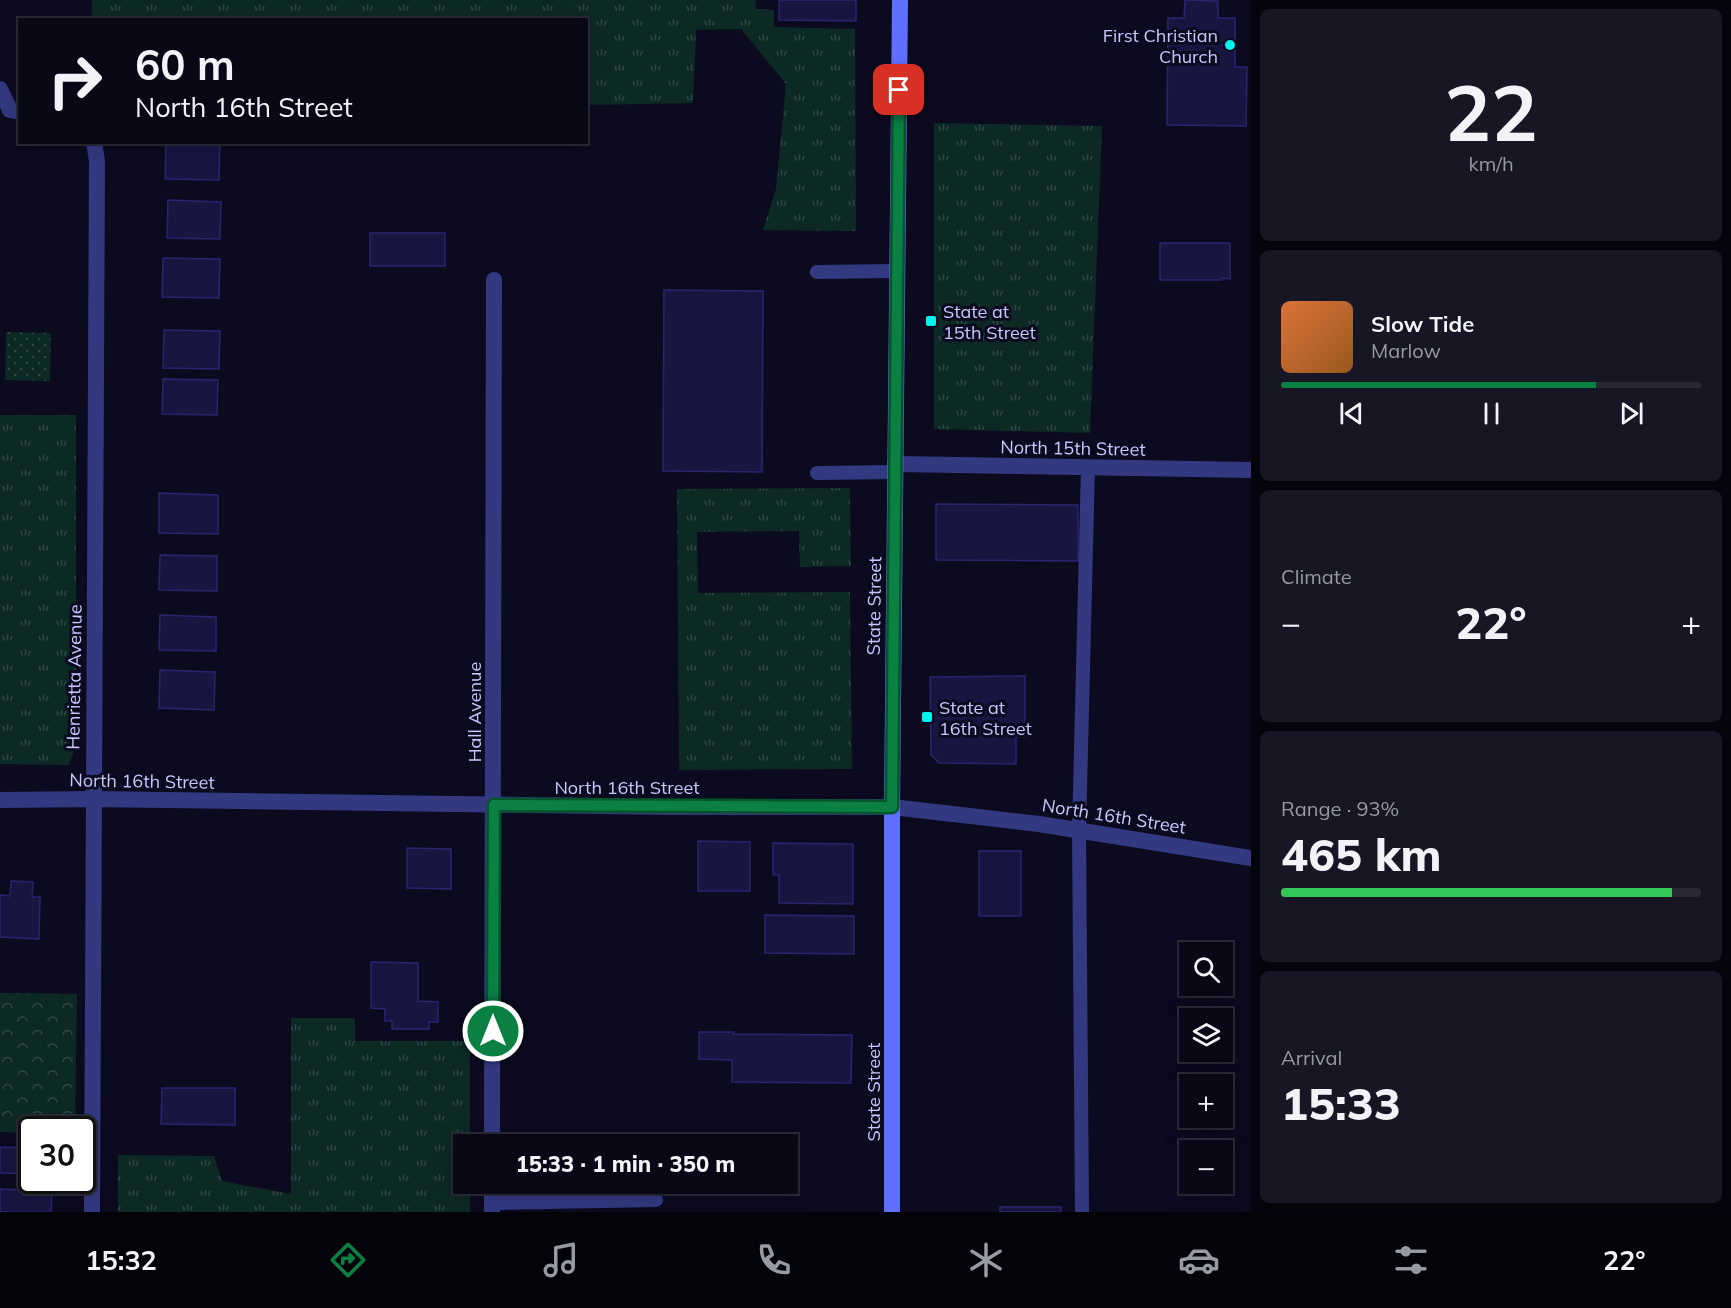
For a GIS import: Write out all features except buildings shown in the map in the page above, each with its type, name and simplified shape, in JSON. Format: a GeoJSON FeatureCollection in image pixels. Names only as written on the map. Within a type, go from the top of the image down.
{"type":"FeatureCollection","features":[{"type":"Feature","properties":{"kind":"main road","name":"State Street"},"geometry":{"type":"LineString","coordinates":[[892,1212],[892,807],[900,0]]}},
{"type":"Feature","properties":{"kind":"street"},"geometry":{"type":"LineString","coordinates":[[0,89],[10,110],[18,112]]}},
{"type":"Feature","properties":{"kind":"street","name":"Henrietta Avenue"},"geometry":{"type":"LineString","coordinates":[[92,1212],[97,161],[94,144]]}},
{"type":"Feature","properties":{"kind":"street","name":"Hall Avenue"},"geometry":{"type":"LineString","coordinates":[[492,1134],[494,280]]}},
{"type":"Feature","properties":{"kind":"street","name":"North 15th Street"},"geometry":{"type":"LineString","coordinates":[[895,468],[1088,467],[1251,470]]}},
{"type":"Feature","properties":{"kind":"street","name":"North 16th Street"},"geometry":{"type":"LineString","coordinates":[[0,800],[892,807],[1079,830],[1251,858]]}},
{"type":"Feature","properties":{"kind":"lane"},"geometry":{"type":"LineString","coordinates":[[817,272],[896,271]]}},
{"type":"Feature","properties":{"kind":"lane"},"geometry":{"type":"LineString","coordinates":[[1082,1212],[1079,830],[1088,467]]}},
{"type":"Feature","properties":{"kind":"lane"},"geometry":{"type":"LineString","coordinates":[[817,473],[895,468]]}},
{"type":"Feature","properties":{"kind":"lane"},"geometry":{"type":"LineString","coordinates":[[492,1207],[656,1200]]}},
{"type":"Feature","properties":{"kind":"green space"},"geometry":{"type":"Polygon","coordinates":[[[92,0],[755,0],[756,9],[774,10],[774,27],[855,29],[856,231],[763,230],[776,189],[786,84],[741,29],[696,30],[693,103],[588,105],[588,18],[92,18],[92,0]]]}},
{"type":"Feature","properties":{"kind":"green space"},"geometry":{"type":"Polygon","coordinates":[[[934,123],[1102,126],[1090,433],[934,429],[934,123]]]}},
{"type":"Feature","properties":{"kind":"green space"},"geometry":{"type":"Polygon","coordinates":[[[6,332],[51,333],[50,381],[5,380],[6,332]]]}},
{"type":"Feature","properties":{"kind":"green space"},"geometry":{"type":"Polygon","coordinates":[[[0,415],[76,415],[76,745],[69,765],[0,764],[0,415]]]}},
{"type":"Feature","properties":{"kind":"green space"},"geometry":{"type":"Polygon","coordinates":[[[850,488],[851,566],[800,567],[799,531],[697,532],[698,593],[850,592],[852,769],[679,770],[677,489],[850,488]]]}},
{"type":"Feature","properties":{"kind":"green space"},"geometry":{"type":"Polygon","coordinates":[[[0,993],[77,994],[75,1116],[18,1116],[18,1133],[0,1132],[0,993]]]}},
{"type":"Feature","properties":{"kind":"green space"},"geometry":{"type":"Polygon","coordinates":[[[291,1018],[355,1018],[355,1041],[470,1041],[470,1134],[453,1134],[453,1194],[470,1194],[470,1212],[118,1212],[118,1155],[214,1156],[222,1181],[291,1194],[291,1018]]]}},
{"type":"Feature","properties":{"kind":"place","name":"First Christian Church"},"geometry":{"type":"Point","coordinates":[1230,45]}},
{"type":"Feature","properties":{"kind":"place","name":"State at 15th Street"},"geometry":{"type":"Point","coordinates":[931,321]}},
{"type":"Feature","properties":{"kind":"place","name":"State at 16th Street"},"geometry":{"type":"Point","coordinates":[927,717]}},
{"type":"Feature","properties":{"kind":"route"},"geometry":{"type":"LineString","coordinates":[[493,1031],[494,805],[892,807],[899,90]]}}]}
